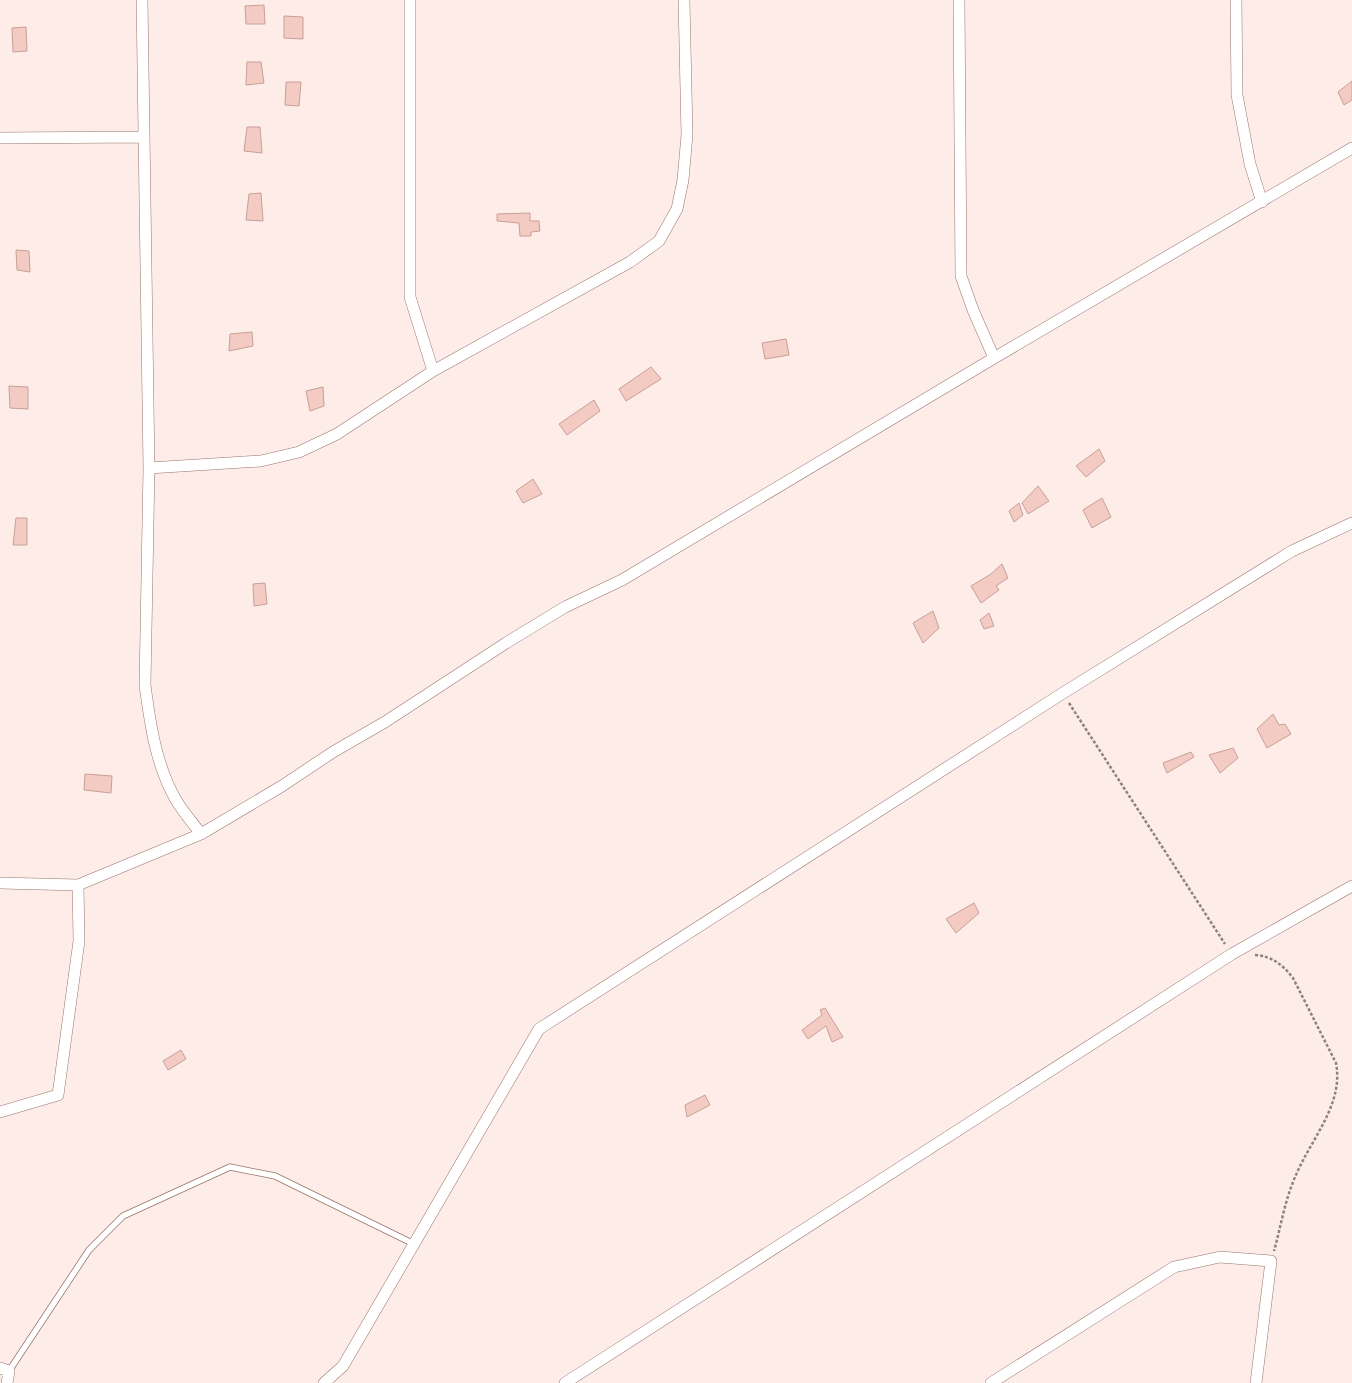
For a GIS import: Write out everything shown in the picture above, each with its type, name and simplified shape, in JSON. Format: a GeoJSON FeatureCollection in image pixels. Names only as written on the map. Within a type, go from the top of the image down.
{"type":"FeatureCollection","features":[{"type":"Feature","properties":{"kind":"street"},"geometry":{"type":"LineString","coordinates":[[142,0],[142,138],[149,468],[144,656],[149,719],[164,773],[176,800],[201,834]]}},
{"type":"Feature","properties":{"kind":"street"},"geometry":{"type":"LineString","coordinates":[[410,0],[410,297],[433,371]]}},
{"type":"Feature","properties":{"kind":"street"},"geometry":{"type":"LineString","coordinates":[[149,468],[261,461],[299,452],[337,434],[433,371],[630,262],[659,241],[677,209],[683,180],[687,135],[684,0]]}},
{"type":"Feature","properties":{"kind":"street"},"geometry":{"type":"LineString","coordinates":[[959,0],[961,276],[970,303],[994,358]]}},
{"type":"Feature","properties":{"kind":"street"},"geometry":{"type":"LineString","coordinates":[[1236,0],[1237,95],[1250,164],[1262,202]]}},
{"type":"Feature","properties":{"kind":"street"},"geometry":{"type":"LineString","coordinates":[[0,138],[142,138]]}},
{"type":"Feature","properties":{"kind":"street"},"geometry":{"type":"LineString","coordinates":[[0,883],[78,885],[201,834],[385,722],[506,643],[565,607],[622,580],[994,358],[1352,148]]}},
{"type":"Feature","properties":{"kind":"street"},"geometry":{"type":"LineString","coordinates":[[324,1383],[343,1366],[539,1029],[1062,693],[1292,551],[1352,523]]}},
{"type":"Feature","properties":{"kind":"street"},"geometry":{"type":"LineString","coordinates":[[0,1112],[58,1095],[79,941],[78,885]]}},
{"type":"Feature","properties":{"kind":"street"},"geometry":{"type":"LineString","coordinates":[[565,1383],[1232,954],[1352,886]]}},
{"type":"Feature","properties":{"kind":"street"},"geometry":{"type":"LineString","coordinates":[[991,1383],[1174,1267],[1220,1257],[1271,1261],[1256,1383]]}},
{"type":"Feature","properties":{"kind":"street"},"geometry":{"type":"LineString","coordinates":[[5,1369],[7,1383]]}},
{"type":"Feature","properties":{"kind":"lane"},"geometry":{"type":"LineString","coordinates":[[5,1369],[89,1250],[123,1216],[230,1167],[275,1176],[414,1244]]}},
{"type":"Feature","properties":{"kind":"building"},"geometry":{"type":"Polygon","coordinates":[[[264,5],[265,24],[246,24],[245,6],[264,5]]]}},
{"type":"Feature","properties":{"kind":"building"},"geometry":{"type":"Polygon","coordinates":[[[284,16],[303,17],[303,39],[284,38],[284,16]]]}},
{"type":"Feature","properties":{"kind":"building"},"geometry":{"type":"Polygon","coordinates":[[[26,27],[27,51],[13,52],[12,28],[26,27]]]}},
{"type":"Feature","properties":{"kind":"building"},"geometry":{"type":"Polygon","coordinates":[[[247,62],[261,62],[264,83],[246,85],[247,62]]]}},
{"type":"Feature","properties":{"kind":"building"},"geometry":{"type":"Polygon","coordinates":[[[1352,81],[1352,100],[1344,105],[1338,92],[1352,81]]]}},
{"type":"Feature","properties":{"kind":"building"},"geometry":{"type":"Polygon","coordinates":[[[286,82],[301,82],[299,106],[285,105],[286,82]]]}},
{"type":"Feature","properties":{"kind":"building"},"geometry":{"type":"Polygon","coordinates":[[[247,127],[260,127],[262,153],[244,151],[247,127]]]}},
{"type":"Feature","properties":{"kind":"building"},"geometry":{"type":"Polygon","coordinates":[[[261,193],[263,221],[246,220],[249,194],[261,193]]]}},
{"type":"Feature","properties":{"kind":"building"},"geometry":{"type":"Polygon","coordinates":[[[530,213],[530,221],[539,221],[540,231],[531,232],[531,236],[520,236],[519,223],[497,221],[497,214],[530,213]]]}},
{"type":"Feature","properties":{"kind":"building"},"geometry":{"type":"Polygon","coordinates":[[[16,250],[29,251],[30,272],[17,270],[16,250]]]}},
{"type":"Feature","properties":{"kind":"building"},"geometry":{"type":"Polygon","coordinates":[[[252,332],[253,346],[229,351],[230,334],[252,332]]]}},
{"type":"Feature","properties":{"kind":"building"},"geometry":{"type":"Polygon","coordinates":[[[786,339],[789,355],[765,359],[762,343],[786,339]]]}},
{"type":"Feature","properties":{"kind":"building"},"geometry":{"type":"Polygon","coordinates":[[[651,367],[661,379],[626,401],[619,389],[651,367]]]}},
{"type":"Feature","properties":{"kind":"building"},"geometry":{"type":"Polygon","coordinates":[[[9,386],[28,387],[28,409],[10,408],[9,386]]]}},
{"type":"Feature","properties":{"kind":"building"},"geometry":{"type":"Polygon","coordinates":[[[323,387],[324,406],[310,411],[306,391],[323,387]]]}},
{"type":"Feature","properties":{"kind":"building"},"geometry":{"type":"Polygon","coordinates":[[[594,400],[600,411],[567,435],[559,424],[594,400]]]}},
{"type":"Feature","properties":{"kind":"building"},"geometry":{"type":"Polygon","coordinates":[[[1099,449],[1105,461],[1086,477],[1076,466],[1099,449]]]}},
{"type":"Feature","properties":{"kind":"building"},"geometry":{"type":"Polygon","coordinates":[[[533,479],[542,494],[523,503],[516,491],[533,479]]]}},
{"type":"Feature","properties":{"kind":"building"},"geometry":{"type":"Polygon","coordinates":[[[1038,486],[1049,501],[1028,514],[1022,503],[1038,486]]]}},
{"type":"Feature","properties":{"kind":"building"},"geometry":{"type":"Polygon","coordinates":[[[1102,498],[1111,517],[1092,528],[1083,510],[1102,498]]]}},
{"type":"Feature","properties":{"kind":"building"},"geometry":{"type":"Polygon","coordinates":[[[1019,503],[1023,515],[1014,522],[1009,511],[1019,503]]]}},
{"type":"Feature","properties":{"kind":"building"},"geometry":{"type":"Polygon","coordinates":[[[16,518],[27,518],[27,545],[13,545],[16,518]]]}},
{"type":"Feature","properties":{"kind":"building"},"geometry":{"type":"Polygon","coordinates":[[[1002,564],[1008,578],[996,586],[999,590],[981,603],[971,586],[991,574],[1002,564]]]}},
{"type":"Feature","properties":{"kind":"building"},"geometry":{"type":"Polygon","coordinates":[[[265,583],[267,604],[254,606],[253,584],[265,583]]]}},
{"type":"Feature","properties":{"kind":"building"},"geometry":{"type":"Polygon","coordinates":[[[933,611],[939,628],[923,643],[913,623],[933,611]]]}},
{"type":"Feature","properties":{"kind":"building"},"geometry":{"type":"Polygon","coordinates":[[[989,613],[994,626],[984,629],[980,620],[989,613]]]}},
{"type":"Feature","properties":{"kind":"building"},"geometry":{"type":"Polygon","coordinates":[[[1273,714],[1279,725],[1285,724],[1291,734],[1267,748],[1257,729],[1273,714]]]}},
{"type":"Feature","properties":{"kind":"building"},"geometry":{"type":"Polygon","coordinates":[[[1233,748],[1238,758],[1220,773],[1209,755],[1233,748]]]}},
{"type":"Feature","properties":{"kind":"building"},"geometry":{"type":"Polygon","coordinates":[[[1191,752],[1194,757],[1167,773],[1163,763],[1191,752]]]}},
{"type":"Feature","properties":{"kind":"building"},"geometry":{"type":"Polygon","coordinates":[[[85,774],[112,776],[111,793],[84,790],[85,774]]]}},
{"type":"Feature","properties":{"kind":"building"},"geometry":{"type":"Polygon","coordinates":[[[974,903],[979,913],[956,933],[946,919],[974,903]]]}},
{"type":"Feature","properties":{"kind":"building"},"geometry":{"type":"Polygon","coordinates":[[[825,1008],[843,1037],[832,1042],[826,1026],[808,1039],[802,1030],[822,1015],[820,1010],[825,1008]]]}},
{"type":"Feature","properties":{"kind":"building"},"geometry":{"type":"Polygon","coordinates":[[[181,1050],[186,1059],[168,1070],[163,1061],[181,1050]]]}},
{"type":"Feature","properties":{"kind":"building"},"geometry":{"type":"Polygon","coordinates":[[[705,1095],[710,1105],[687,1117],[685,1105],[705,1095]]]}}]}
